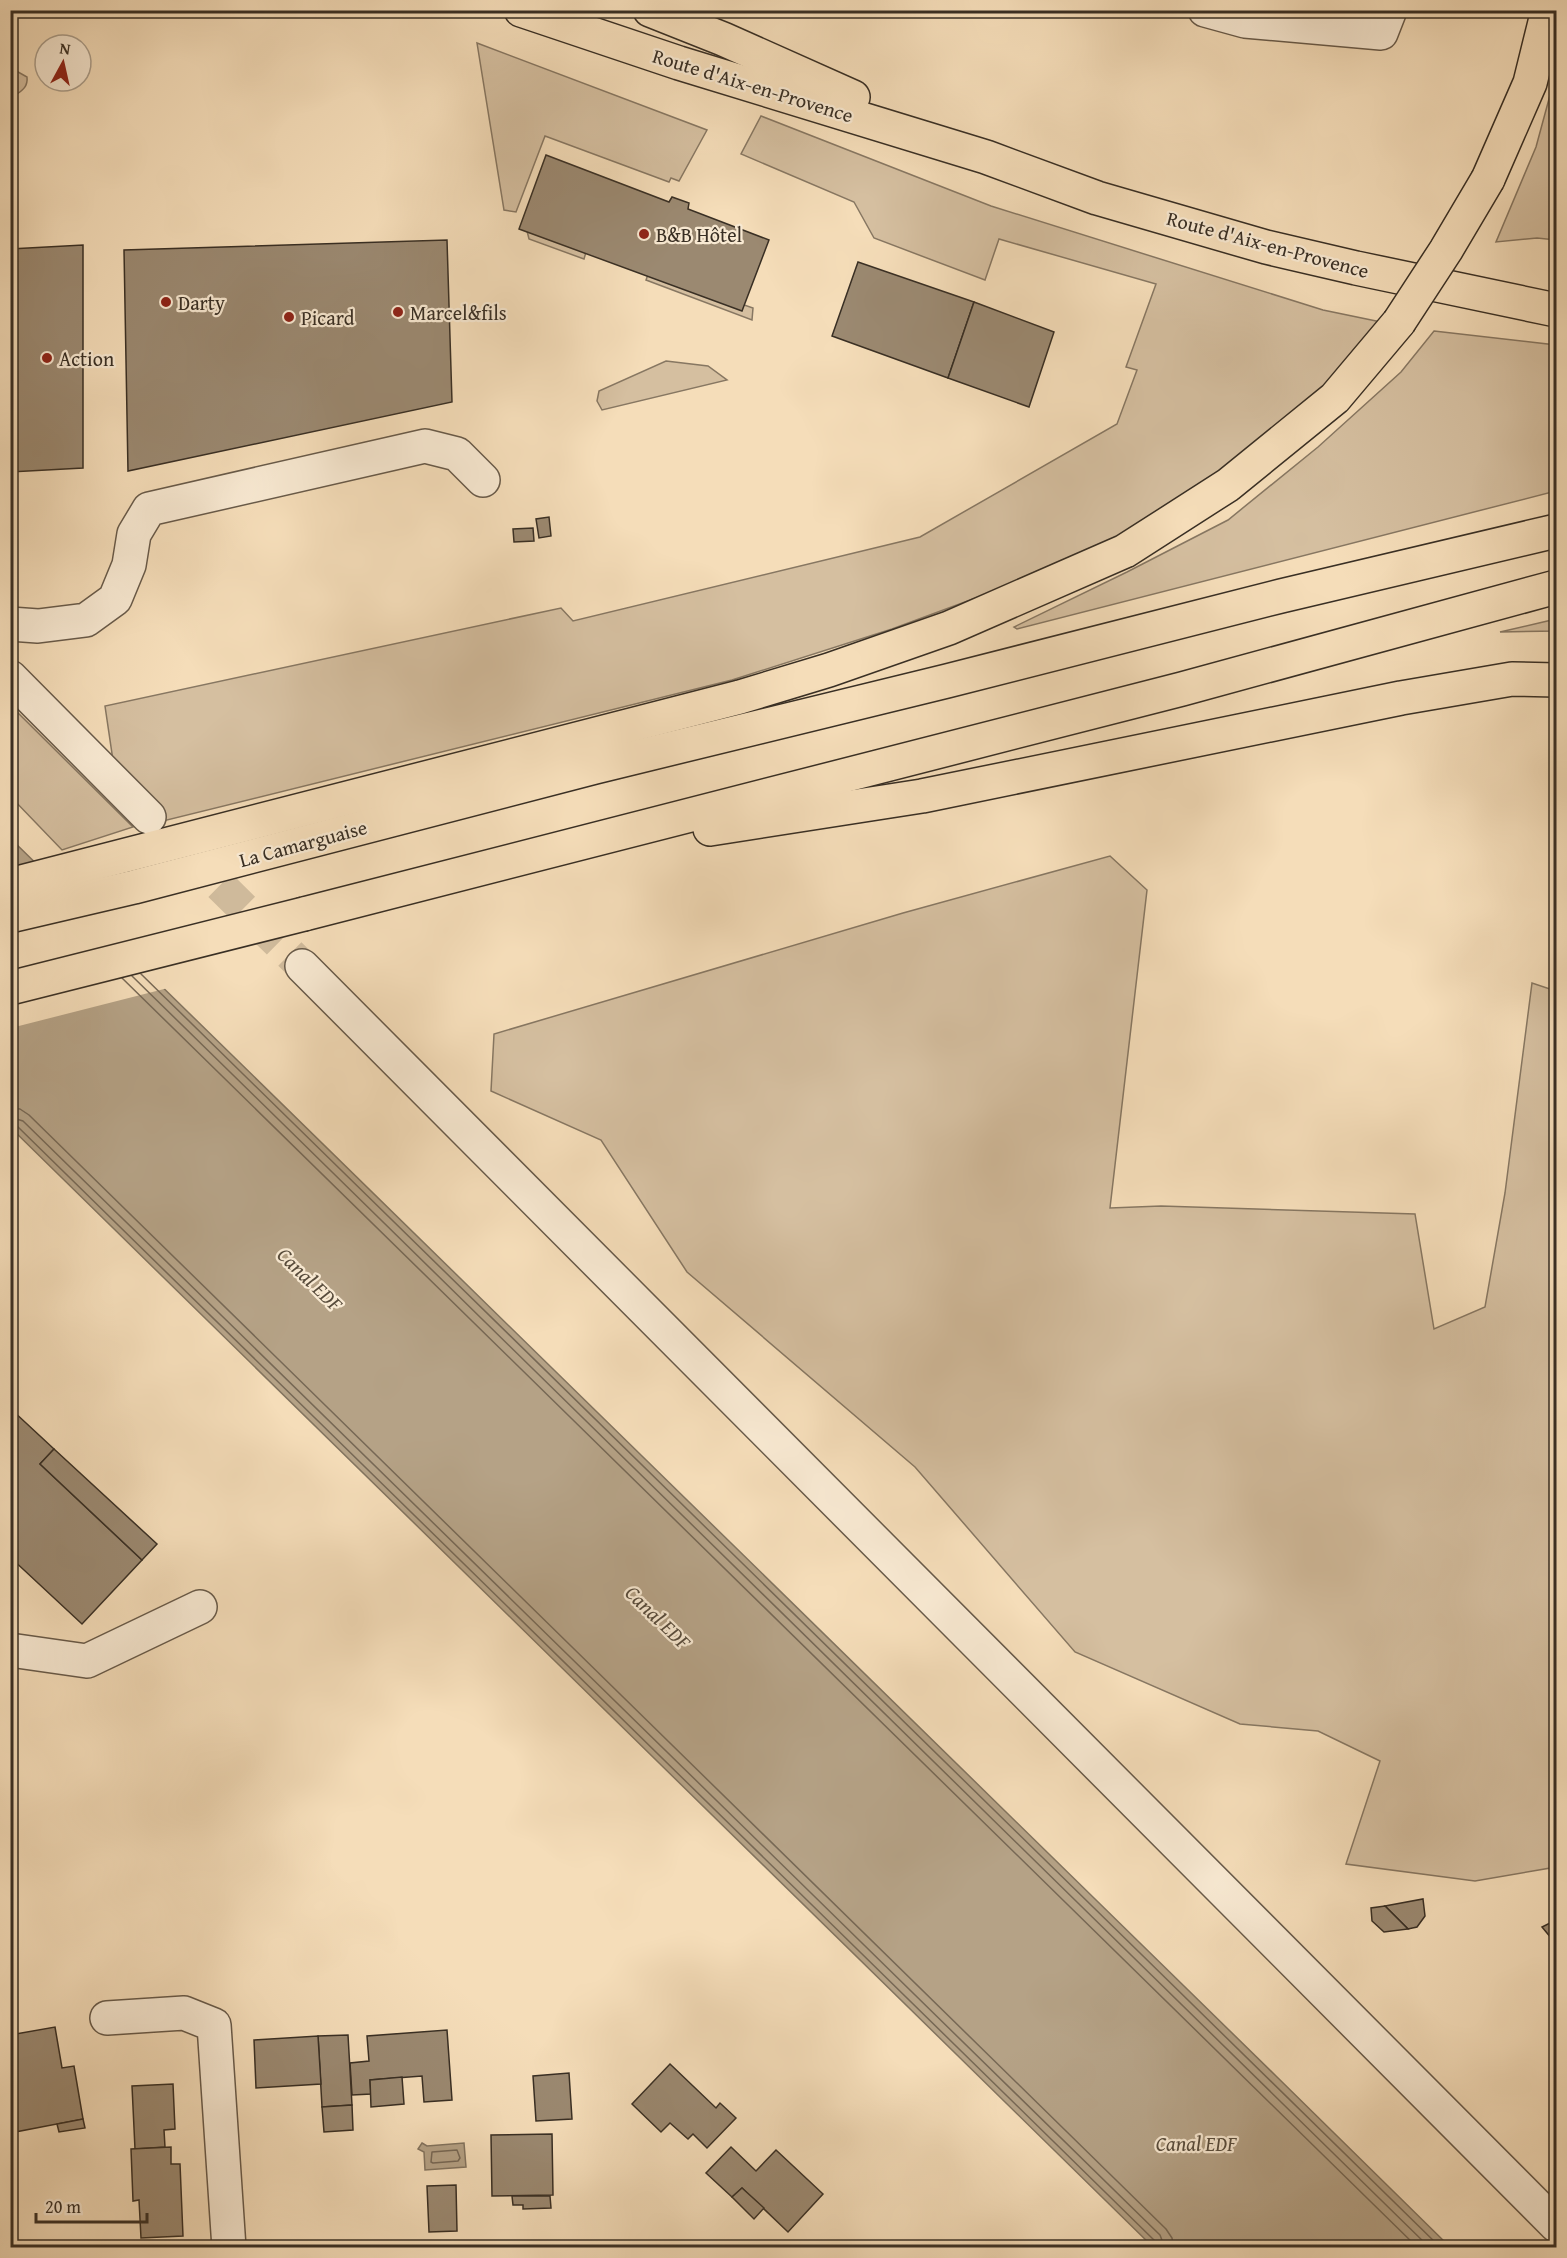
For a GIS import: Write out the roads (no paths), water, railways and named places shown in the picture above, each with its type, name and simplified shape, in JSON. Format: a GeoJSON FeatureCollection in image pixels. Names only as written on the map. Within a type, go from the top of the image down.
{"type":"FeatureCollection","features":[{"type":"Feature","properties":{"kind":"main road","name":"Route d'Aix-en-Provence"},"geometry":{"type":"LineString","coordinates":[[521,10],[680,63],[986,157],[1097,198],[1266,247],[1557,310]]}},
{"type":"Feature","properties":{"kind":"main road","name":"Route d'Aix-en-Provence"},"geometry":{"type":"LineString","coordinates":[[650,10],[723,39],[986,157]]}},
{"type":"Feature","properties":{"kind":"main road"},"geometry":{"type":"LineString","coordinates":[[10,885],[740,697],[851,663],[949,628],[1125,552],[1228,485],[1335,398],[1399,322],[1446,250],[1488,179],[1530,83],[1548,10]]}},
{"type":"Feature","properties":{"kind":"main road","name":"La Camarguaise"},"geometry":{"type":"LineString","coordinates":[[10,916],[143,885],[595,767],[1557,531]]}},
{"type":"Feature","properties":{"kind":"main road"},"geometry":{"type":"LineString","coordinates":[[10,988],[1182,689],[1557,587]]}},
{"type":"Feature","properties":{"kind":"main road"},"geometry":{"type":"LineString","coordinates":[[516,859],[922,796],[1262,726],[1512,679],[1557,680]]}},
{"type":"Feature","properties":{"kind":"main road"},"geometry":{"type":"LineString","coordinates":[[143,885],[617,729]]}},
{"type":"Feature","properties":{"kind":"street"},"geometry":{"type":"LineString","coordinates":[[1205,10],[1245,21],[1385,22]]}},
{"type":"Feature","properties":{"kind":"street"},"geometry":{"type":"LineString","coordinates":[[10,624],[38,626],[86,620],[115,599],[129,565],[134,534],[149,509],[425,446],[457,454],[483,480]]}},
{"type":"Feature","properties":{"kind":"street"},"geometry":{"type":"LineString","coordinates":[[10,677],[149,817]]}},
{"type":"Feature","properties":{"kind":"street"},"geometry":{"type":"LineString","coordinates":[[302,966],[1557,2225]]}},
{"type":"Feature","properties":{"kind":"street"},"geometry":{"type":"LineString","coordinates":[[10,1650],[87,1661],[200,1607]]}},
{"type":"Feature","properties":{"kind":"street"},"geometry":{"type":"LineString","coordinates":[[107,2018],[184,2013],[213,2025],[229,2247]]}},
{"type":"Feature","properties":{"kind":"water","name":"Canal EDF"},"geometry":{"type":"Polygon","coordinates":[[[10,838],[1450,2247],[1153,2247],[11,1128],[10,838]]]}},
{"type":"Feature","properties":{"kind":"water"},"geometry":{"type":"Polygon","coordinates":[[[422,2143],[427,2146],[464,2143],[466,2167],[425,2170],[424,2152],[418,2149],[422,2143]]]}},
{"type":"Feature","properties":{"kind":"tunnel"},"geometry":{"type":"LineString","coordinates":[[185,851],[302,966]]}},
{"type":"Feature","properties":{"kind":"place","name":"B&B Hôtel"},"geometry":{"type":"Point","coordinates":[644,234]}},
{"type":"Feature","properties":{"kind":"place","name":"Darty"},"geometry":{"type":"Point","coordinates":[166,302]}},
{"type":"Feature","properties":{"kind":"place","name":"Marcel&fils"},"geometry":{"type":"Point","coordinates":[398,312]}},
{"type":"Feature","properties":{"kind":"place","name":"Picard"},"geometry":{"type":"Point","coordinates":[289,317]}},
{"type":"Feature","properties":{"kind":"place","name":"Action"},"geometry":{"type":"Point","coordinates":[47,358]}}]}
